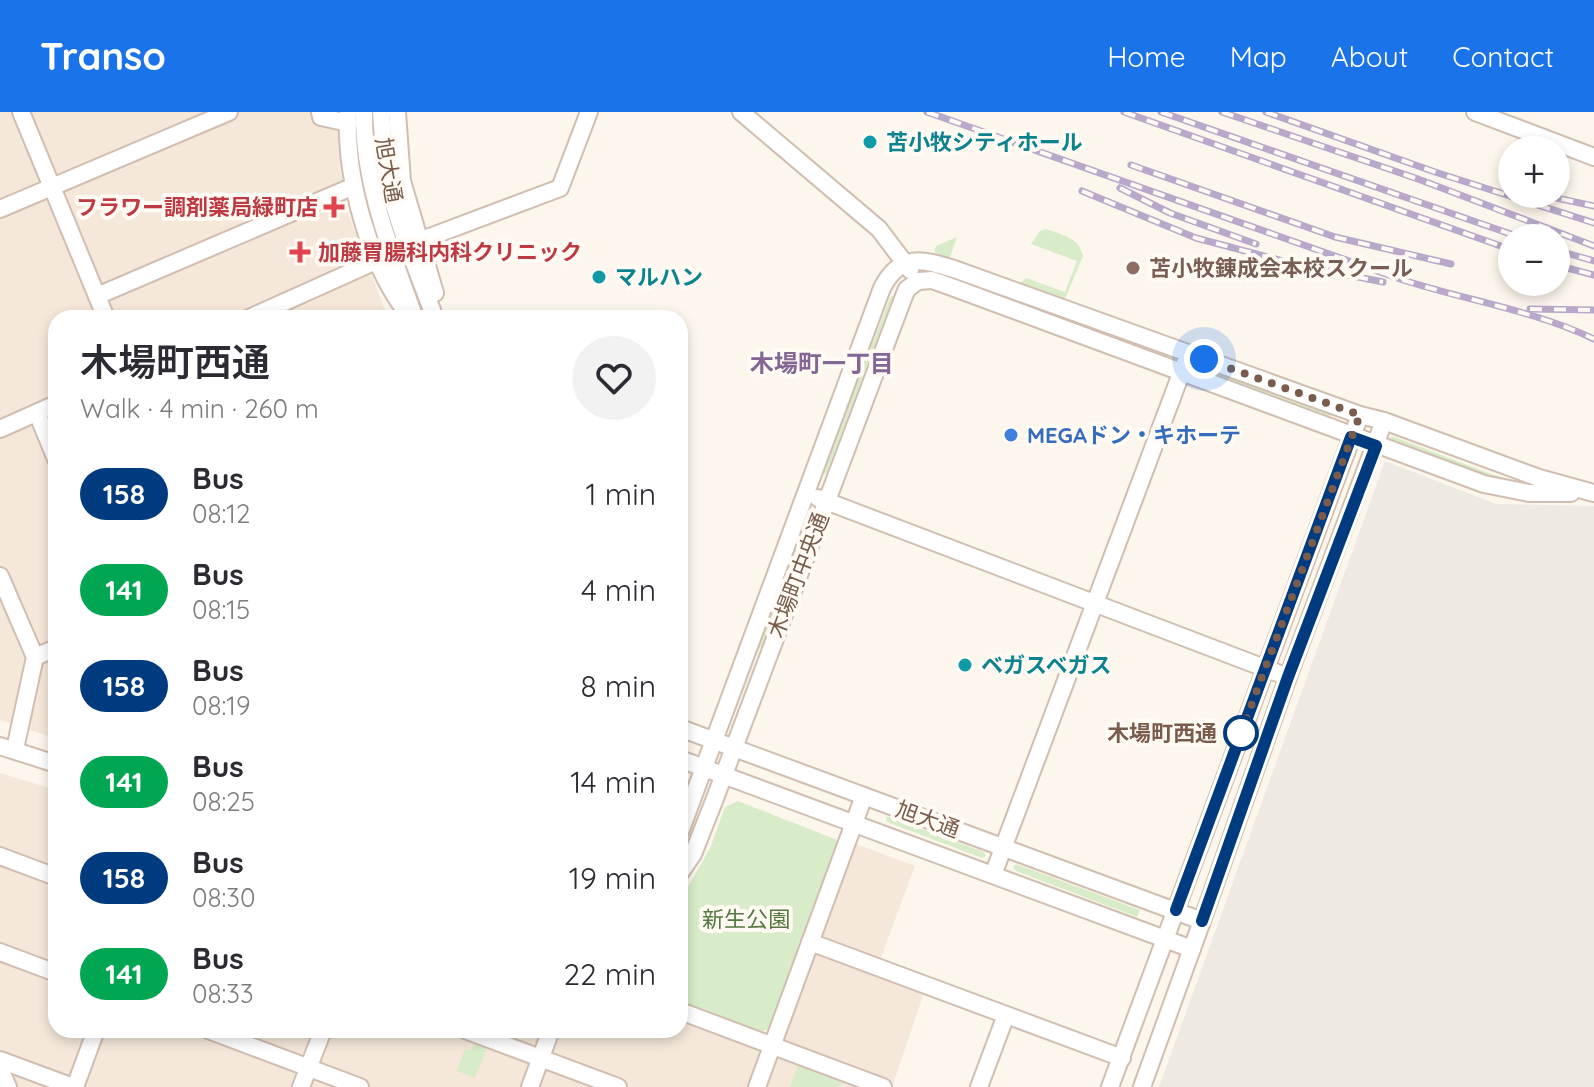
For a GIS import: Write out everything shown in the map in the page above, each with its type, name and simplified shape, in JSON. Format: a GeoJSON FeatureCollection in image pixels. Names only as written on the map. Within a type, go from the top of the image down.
{"type":"FeatureCollection","features":[{"type":"Feature","properties":{"kind":"street"},"geometry":{"type":"LineString","coordinates":[[21,112],[103,310]]}},
{"type":"Feature","properties":{"kind":"street"},"geometry":{"type":"LineString","coordinates":[[0,209],[229,112]]}},
{"type":"Feature","properties":{"kind":"street"},"geometry":{"type":"LineString","coordinates":[[320,112],[321,117],[348,118],[354,186],[376,261],[406,310]]}},
{"type":"Feature","properties":{"kind":"street","name":"旭大通"},"geometry":{"type":"LineString","coordinates":[[364,112],[371,181],[410,310]]}},
{"type":"Feature","properties":{"kind":"street","name":"旭大通"},"geometry":{"type":"LineString","coordinates":[[381,112],[386,180],[432,310]]}},
{"type":"Feature","properties":{"kind":"street"},"geometry":{"type":"LineString","coordinates":[[397,112],[402,181],[434,287],[435,310]]}},
{"type":"Feature","properties":{"kind":"street"},"geometry":{"type":"LineString","coordinates":[[419,241],[560,188],[589,112]]}},
{"type":"Feature","properties":{"kind":"street"},"geometry":{"type":"LineString","coordinates":[[741,112],[879,229],[918,281],[932,280],[1484,484],[1529,493],[1594,493],[1513,470],[1384,421],[935,263],[918,260],[905,263]]}},
{"type":"Feature","properties":{"kind":"street"},"geometry":{"type":"LineString","coordinates":[[1475,112],[1594,157]]}},
{"type":"Feature","properties":{"kind":"street"},"geometry":{"type":"LineString","coordinates":[[97,296],[354,186]]}},
{"type":"Feature","properties":{"kind":"street"},"geometry":{"type":"LineString","coordinates":[[269,310],[376,261]]}},
{"type":"Feature","properties":{"kind":"street","name":"木場町中央通"},"geometry":{"type":"LineString","coordinates":[[688,811],[882,288],[893,271],[905,263]]}},
{"type":"Feature","properties":{"kind":"street","name":"木場町中央通"},"geometry":{"type":"LineString","coordinates":[[688,861],[904,296],[907,289],[918,281]]}},
{"type":"Feature","properties":{"kind":"street"},"geometry":{"type":"LineString","coordinates":[[993,875],[1189,353]]}},
{"type":"Feature","properties":{"kind":"street"},"geometry":{"type":"LineString","coordinates":[[0,429],[48,408]]}},
{"type":"Feature","properties":{"kind":"street"},"geometry":{"type":"LineString","coordinates":[[37,413],[48,440]]}},
{"type":"Feature","properties":{"kind":"street"},"geometry":{"type":"LineString","coordinates":[[1110,1087],[1360,415]]}},
{"type":"Feature","properties":{"kind":"street"},"geometry":{"type":"LineString","coordinates":[[1142,1087],[1288,677],[1384,421]]}},
{"type":"Feature","properties":{"kind":"street"},"geometry":{"type":"LineString","coordinates":[[805,493],[1288,677]]}},
{"type":"Feature","properties":{"kind":"street"},"geometry":{"type":"LineString","coordinates":[[0,576],[6,609],[35,657],[7,748],[48,761]]}},
{"type":"Feature","properties":{"kind":"street"},"geometry":{"type":"LineString","coordinates":[[35,657],[48,651]]}},
{"type":"Feature","properties":{"kind":"street","name":"旭大通"},"geometry":{"type":"LineString","coordinates":[[688,731],[1202,921]]}},
{"type":"Feature","properties":{"kind":"street","name":"旭大通"},"geometry":{"type":"LineString","coordinates":[[688,762],[1192,949]]}},
{"type":"Feature","properties":{"kind":"street"},"geometry":{"type":"LineString","coordinates":[[757,1087],[864,796]]}},
{"type":"Feature","properties":{"kind":"street"},"geometry":{"type":"LineString","coordinates":[[0,856],[48,874]]}},
{"type":"Feature","properties":{"kind":"street"},"geometry":{"type":"LineString","coordinates":[[810,942],[1122,1058]]}},
{"type":"Feature","properties":{"kind":"street"},"geometry":{"type":"LineString","coordinates":[[0,952],[48,970]]}},
{"type":"Feature","properties":{"kind":"street"},"geometry":{"type":"LineString","coordinates":[[688,1014],[883,1087]]}},
{"type":"Feature","properties":{"kind":"street"},"geometry":{"type":"LineString","coordinates":[[979,1087],[1006,1015]]}},
{"type":"Feature","properties":{"kind":"street"},"geometry":{"type":"LineString","coordinates":[[0,1060],[74,1087],[93,1038]]}},
{"type":"Feature","properties":{"kind":"street"},"geometry":{"type":"LineString","coordinates":[[229,1038],[360,1087]]}},
{"type":"Feature","properties":{"kind":"street"},"geometry":{"type":"LineString","coordinates":[[301,1087],[320,1038]]}},
{"type":"Feature","properties":{"kind":"street"},"geometry":{"type":"LineString","coordinates":[[487,1038],[618,1087]]}},
{"type":"Feature","properties":{"kind":"street"},"geometry":{"type":"LineString","coordinates":[[530,1087],[548,1038]]}},
{"type":"Feature","properties":{"kind":"street"},"geometry":{"type":"LineString","coordinates":[[0,1069],[8,1087]]}},
{"type":"Feature","properties":{"kind":"shaded area"},"geometry":{"type":"Polygon","coordinates":[[[0,112],[338,112],[340,167],[348,213],[385,310],[48,310],[48,736],[0,720],[0,112]]]}},
{"type":"Feature","properties":{"kind":"shaded area"},"geometry":{"type":"Polygon","coordinates":[[[1385,461],[1496,504],[1594,506],[1594,1087],[1159,1087],[1385,461]]]}},
{"type":"Feature","properties":{"kind":"shaded area"},"geometry":{"type":"Polygon","coordinates":[[[0,773],[48,788],[48,1038],[688,1038],[688,1023],[759,1050],[785,1034],[856,844],[915,866],[876,971],[925,990],[892,1087],[0,1087],[0,773]]]}},
{"type":"Feature","properties":{"kind":"green space"},"geometry":{"type":"Polygon","coordinates":[[[1046,229],[1074,241],[1083,256],[1065,299],[1052,299],[1018,285],[1026,278],[1065,292],[1077,261],[1031,244],[1040,231],[1046,229]]]}},
{"type":"Feature","properties":{"kind":"green space"},"geometry":{"type":"Polygon","coordinates":[[[957,237],[949,260],[934,252],[936,246],[957,237]]]}},
{"type":"Feature","properties":{"kind":"green space"},"geometry":{"type":"Polygon","coordinates":[[[957,279],[1154,348],[1152,353],[956,282],[957,279]]]}},
{"type":"Feature","properties":{"kind":"green space"},"geometry":{"type":"Polygon","coordinates":[[[893,297],[826,474],[821,472],[893,297]]]}},
{"type":"Feature","properties":{"kind":"green space"},"geometry":{"type":"Polygon","coordinates":[[[1199,366],[1332,413],[1329,420],[1198,370],[1199,366]]]}},
{"type":"Feature","properties":{"kind":"green space"},"geometry":{"type":"Polygon","coordinates":[[[1392,436],[1491,474],[1538,488],[1490,479],[1389,440],[1392,436]]]}},
{"type":"Feature","properties":{"kind":"green space"},"geometry":{"type":"Polygon","coordinates":[[[802,523],[809,525],[766,639],[758,651],[735,712],[731,711],[802,523]]]}},
{"type":"Feature","properties":{"kind":"green space","name":"新生公園"},"geometry":{"type":"Polygon","coordinates":[[[738,801],[845,843],[776,1026],[759,1033],[688,1007],[688,887],[710,848],[725,807],[738,801]]]}},
{"type":"Feature","properties":{"kind":"green space"},"geometry":{"type":"Polygon","coordinates":[[[886,816],[984,852],[986,856],[982,858],[887,822],[886,816]]]}},
{"type":"Feature","properties":{"kind":"green space"},"geometry":{"type":"Polygon","coordinates":[[[1016,864],[1140,910],[1137,917],[1016,871],[1013,867],[1016,864]]]}},
{"type":"Feature","properties":{"kind":"green space"},"geometry":{"type":"Polygon","coordinates":[[[475,1040],[488,1045],[475,1078],[457,1071],[465,1049],[471,1051],[475,1040]]]}},
{"type":"Feature","properties":{"kind":"green space"},"geometry":{"type":"Polygon","coordinates":[[[798,1065],[842,1081],[840,1087],[790,1087],[798,1065]]]}},
{"type":"Feature","properties":{"kind":"railway"},"geometry":{"type":"LineString","coordinates":[[927,112],[1400,279],[1523,313],[1594,339]]}},
{"type":"Feature","properties":{"kind":"railway"},"geometry":{"type":"LineString","coordinates":[[1124,112],[1498,245]]}},
{"type":"Feature","properties":{"kind":"railway"},"geometry":{"type":"LineString","coordinates":[[1161,112],[1498,230]]}},
{"type":"Feature","properties":{"kind":"railway"},"geometry":{"type":"LineString","coordinates":[[1222,112],[1418,179],[1594,246]]}},
{"type":"Feature","properties":{"kind":"railway"},"geometry":{"type":"LineString","coordinates":[[1266,112],[1435,172],[1594,223]]}},
{"type":"Feature","properties":{"kind":"railway"},"geometry":{"type":"LineString","coordinates":[[1131,165],[1335,237],[1451,264]]}},
{"type":"Feature","properties":{"kind":"railway"},"geometry":{"type":"LineString","coordinates":[[1120,188],[1170,213],[1256,244]]}},
{"type":"Feature","properties":{"kind":"railway"},"geometry":{"type":"LineString","coordinates":[[1082,191],[1196,238],[1298,265],[1383,282]]}},
{"type":"Feature","properties":{"kind":"railway"},"geometry":{"type":"LineString","coordinates":[[1570,201],[1594,206]]}},
{"type":"Feature","properties":{"kind":"railway"},"geometry":{"type":"LineString","coordinates":[[1570,254],[1594,261]]}},
{"type":"Feature","properties":{"kind":"railway"},"geometry":{"type":"LineString","coordinates":[[1570,269],[1594,275]]}},
{"type":"Feature","properties":{"kind":"railway"},"geometry":{"type":"LineString","coordinates":[[1530,309],[1594,310]]}},
{"type":"Feature","properties":{"kind":"bus line","name":"158"},"geometry":{"type":"LineString","coordinates":[[1176,910],[1351,437],[1376,446],[1288,677],[1202,921]]}},
{"type":"Feature","properties":{"kind":"place","name":"苫小牧シティホール"},"geometry":{"type":"Point","coordinates":[870,142]}},
{"type":"Feature","properties":{"kind":"place","name":"フラワー調剤薬局緑町店"},"geometry":{"type":"Point","coordinates":[334,207]}},
{"type":"Feature","properties":{"kind":"place","name":"加藤胃腸科内科クリニック"},"geometry":{"type":"Point","coordinates":[300,252]}},
{"type":"Feature","properties":{"kind":"place","name":"苫小牧錬成会本校スクール"},"geometry":{"type":"Point","coordinates":[1133,268]}},
{"type":"Feature","properties":{"kind":"place","name":"マルハン"},"geometry":{"type":"Point","coordinates":[599,277]}},
{"type":"Feature","properties":{"kind":"place","name":"MEGAドン・キホーテ"},"geometry":{"type":"Point","coordinates":[1011,435]}},
{"type":"Feature","properties":{"kind":"place","name":"ベガスベガス"},"geometry":{"type":"Point","coordinates":[965,665]}},
{"type":"Feature","properties":{"kind":"place","name":"木場町西通"},"geometry":{"type":"Point","coordinates":[1241,733]}},
{"type":"Feature","properties":{"kind":"district","name":"木場町一丁目"},"geometry":{"type":"Point","coordinates":[822,363]}},
{"type":"Feature","properties":{"kind":"route"},"geometry":{"type":"LineString","coordinates":[[1204,359],[1360,415],[1241,733]]}}]}
